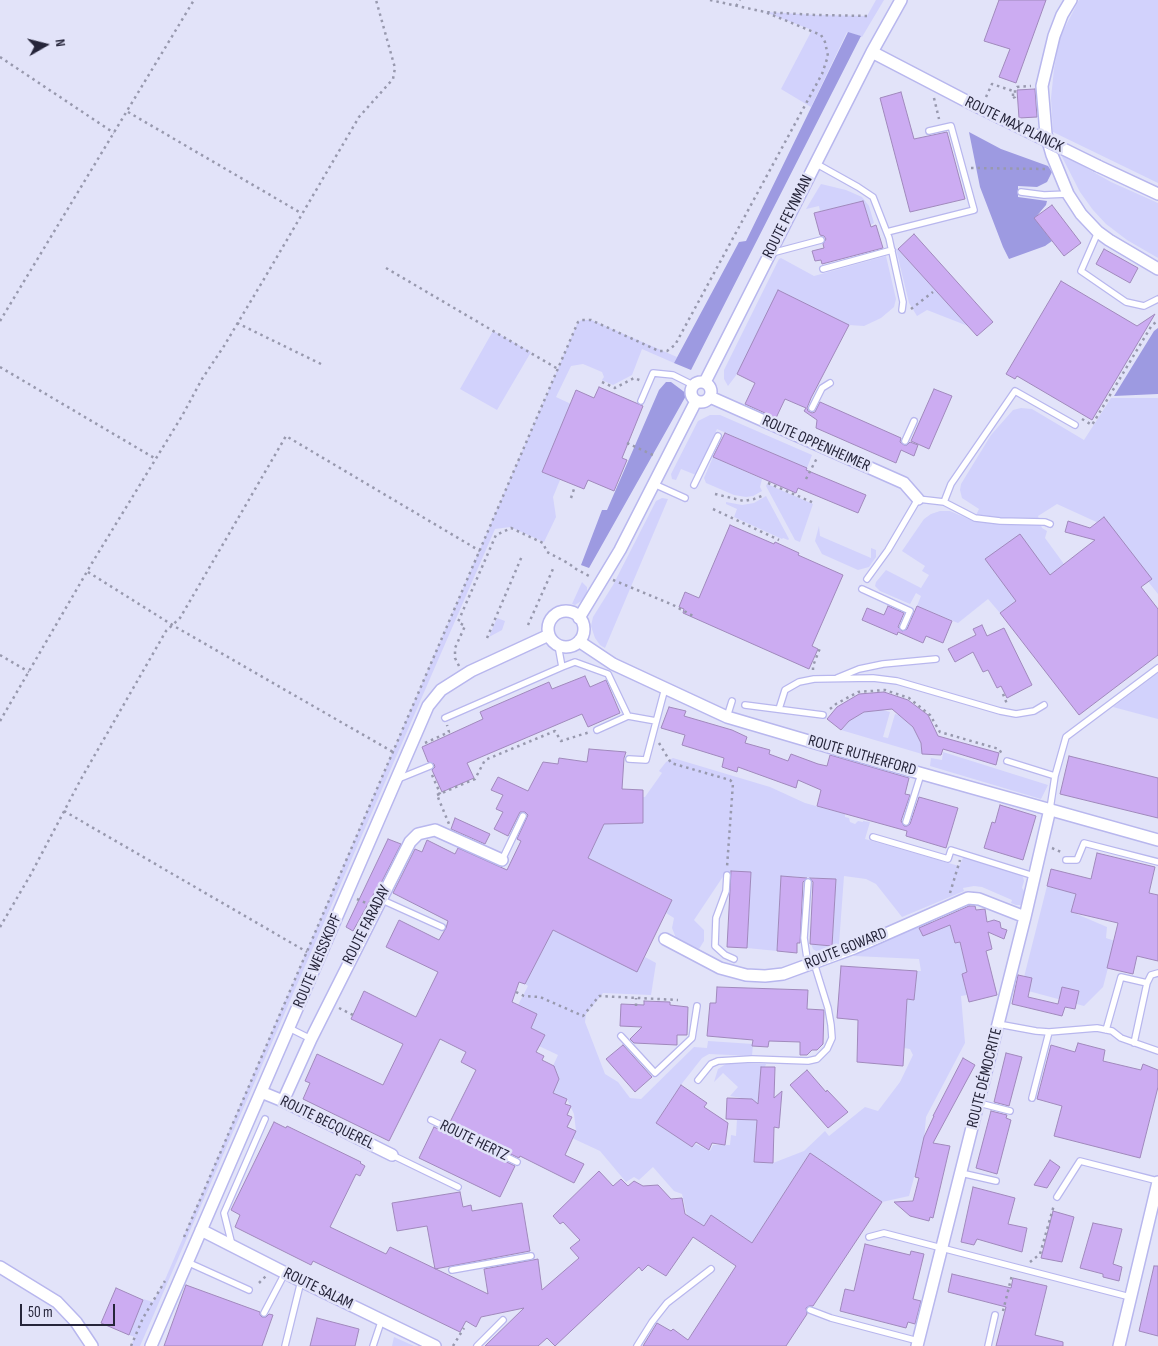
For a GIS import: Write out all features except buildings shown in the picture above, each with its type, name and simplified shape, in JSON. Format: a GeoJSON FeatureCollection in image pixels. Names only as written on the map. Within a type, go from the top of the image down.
{"type":"FeatureCollection","features":[{"type":"Feature","properties":{"kind":"street","name":"ROUTE FEYNMAN"},"geometry":{"type":"LineString","coordinates":[[705,382],[815,163],[901,0]]}},
{"type":"Feature","properties":{"kind":"street"},"geometry":{"type":"LineString","coordinates":[[1071,0],[1062,15],[1054,36],[1042,86],[1046,134],[1052,155],[1068,194],[1081,214],[1098,232],[1158,269]]}},
{"type":"Feature","properties":{"kind":"street","name":"ROUTE MAX PLANCK"},"geometry":{"type":"LineString","coordinates":[[872,52],[975,106],[1158,194]]}},
{"type":"Feature","properties":{"kind":"street"},"geometry":{"type":"LineString","coordinates":[[696,382],[705,382],[711,388],[710,397],[705,401],[696,401],[691,394],[693,385],[696,382]]}},
{"type":"Feature","properties":{"kind":"street","name":"ROUTE OPPENHEIMER"},"geometry":{"type":"LineString","coordinates":[[710,397],[904,483],[918,498]]}},
{"type":"Feature","properties":{"kind":"street"},"geometry":{"type":"LineString","coordinates":[[579,618],[620,550],[696,401]]}},
{"type":"Feature","properties":{"kind":"street"},"geometry":{"type":"LineString","coordinates":[[570,612],[579,618],[583,628],[583,635],[580,640],[570,646],[558,645],[549,635],[548,626],[556,614],[570,612]]}},
{"type":"Feature","properties":{"kind":"street","name":"ROUTE WEISSKOPF"},"geometry":{"type":"LineString","coordinates":[[151,1346],[428,706],[441,690],[471,671],[549,635]]}},
{"type":"Feature","properties":{"kind":"street","name":"ROUTE RUTHERFORD"},"geometry":{"type":"LineString","coordinates":[[580,640],[583,644],[614,664],[727,717],[1158,840]]}},
{"type":"Feature","properties":{"kind":"street","name":"ROUTE DÉMOCRITE"},"geometry":{"type":"LineString","coordinates":[[918,1343],[1050,810]]}},
{"type":"Feature","properties":{"kind":"street","name":"ROUTE FARADAY"},"geometry":{"type":"LineString","coordinates":[[283,1101],[311,1039],[410,842],[418,834],[436,830],[502,860]]}},
{"type":"Feature","properties":{"kind":"street","name":"ROUTE GOWARD"},"geometry":{"type":"LineString","coordinates":[[665,939],[720,968],[746,975],[765,976],[783,974],[854,948],[968,898],[979,899],[1025,917]]}},
{"type":"Feature","properties":{"kind":"street","name":"ROUTE BECQUEREL"},"geometry":{"type":"LineString","coordinates":[[261,1092],[392,1155]]}},
{"type":"Feature","properties":{"kind":"street"},"geometry":{"type":"LineString","coordinates":[[1118,1346],[1130,1297],[1154,1216],[1158,1181]]}},
{"type":"Feature","properties":{"kind":"street","name":"ROUTE SALAM"},"geometry":{"type":"LineString","coordinates":[[201,1230],[435,1346]]}},
{"type":"Feature","properties":{"kind":"street"},"geometry":{"type":"LineString","coordinates":[[0,1267],[57,1302],[76,1322],[92,1346]]}},
{"type":"Feature","properties":{"kind":"lane"},"geometry":{"type":"LineString","coordinates":[[887,232],[974,210],[951,126],[929,131]]}},
{"type":"Feature","properties":{"kind":"lane"},"geometry":{"type":"LineString","coordinates":[[815,163],[873,197],[892,250],[903,302],[902,310]]}},
{"type":"Feature","properties":{"kind":"lane"},"geometry":{"type":"LineString","coordinates":[[1021,192],[1044,195],[1068,194]]}},
{"type":"Feature","properties":{"kind":"lane"},"geometry":{"type":"LineString","coordinates":[[1098,232],[1081,271],[1126,302],[1144,306],[1158,299]]}},
{"type":"Feature","properties":{"kind":"lane"},"geometry":{"type":"LineString","coordinates":[[770,253],[821,240]]}},
{"type":"Feature","properties":{"kind":"lane"},"geometry":{"type":"LineString","coordinates":[[822,269],[892,250]]}},
{"type":"Feature","properties":{"kind":"lane"},"geometry":{"type":"LineString","coordinates":[[641,401],[652,373],[673,375],[693,385]]}},
{"type":"Feature","properties":{"kind":"lane"},"geometry":{"type":"LineString","coordinates":[[812,408],[822,388],[830,383]]}},
{"type":"Feature","properties":{"kind":"lane"},"geometry":{"type":"LineString","coordinates":[[944,502],[951,484],[1015,391],[1075,425]]}},
{"type":"Feature","properties":{"kind":"lane"},"geometry":{"type":"LineString","coordinates":[[905,441],[914,421]]}},
{"type":"Feature","properties":{"kind":"lane"},"geometry":{"type":"LineString","coordinates":[[694,485],[718,436]]}},
{"type":"Feature","properties":{"kind":"lane"},"geometry":{"type":"LineString","coordinates":[[654,484],[684,498]]}},
{"type":"Feature","properties":{"kind":"lane"},"geometry":{"type":"LineString","coordinates":[[867,578],[888,550],[918,498],[944,502],[975,518],[1000,522],[1045,522],[1050,524]]}},
{"type":"Feature","properties":{"kind":"lane"},"geometry":{"type":"LineString","coordinates":[[862,589],[910,611],[903,627]]}},
{"type":"Feature","properties":{"kind":"lane"},"geometry":{"type":"LineString","coordinates":[[558,645],[562,667]]}},
{"type":"Feature","properties":{"kind":"lane"},"geometry":{"type":"LineString","coordinates":[[833,679],[859,669],[883,664],[936,659]]}},
{"type":"Feature","properties":{"kind":"lane"},"geometry":{"type":"LineString","coordinates":[[445,718],[575,662],[608,674],[628,716]]}},
{"type":"Feature","properties":{"kind":"lane"},"geometry":{"type":"LineString","coordinates":[[1050,810],[1055,776],[1066,737],[1158,668]]}},
{"type":"Feature","properties":{"kind":"lane"},"geometry":{"type":"LineString","coordinates":[[779,709],[785,690],[799,682],[873,678],[897,681],[1000,712],[1016,714],[1034,711],[1044,705]]}},
{"type":"Feature","properties":{"kind":"lane"},"geometry":{"type":"LineString","coordinates":[[629,759],[646,760],[665,688]]}},
{"type":"Feature","properties":{"kind":"lane"},"geometry":{"type":"LineString","coordinates":[[727,717],[732,701]]}},
{"type":"Feature","properties":{"kind":"lane"},"geometry":{"type":"LineString","coordinates":[[745,705],[823,715]]}},
{"type":"Feature","properties":{"kind":"lane"},"geometry":{"type":"LineString","coordinates":[[597,730],[628,716],[656,721]]}},
{"type":"Feature","properties":{"kind":"lane"},"geometry":{"type":"LineString","coordinates":[[1007,761],[1055,776]]}},
{"type":"Feature","properties":{"kind":"lane"},"geometry":{"type":"LineString","coordinates":[[396,780],[429,766]]}},
{"type":"Feature","properties":{"kind":"lane"},"geometry":{"type":"LineString","coordinates":[[906,822],[922,774]]}},
{"type":"Feature","properties":{"kind":"lane"},"geometry":{"type":"LineString","coordinates":[[502,860],[523,816]]}},
{"type":"Feature","properties":{"kind":"lane"},"geometry":{"type":"LineString","coordinates":[[873,837],[948,859],[950,850],[1034,876]]}},
{"type":"Feature","properties":{"kind":"lane"},"geometry":{"type":"LineString","coordinates":[[1066,860],[1077,860],[1084,843],[1158,862]]}},
{"type":"Feature","properties":{"kind":"lane"},"geometry":{"type":"LineString","coordinates":[[727,875],[726,891],[716,918],[715,946],[734,959]]}},
{"type":"Feature","properties":{"kind":"lane"},"geometry":{"type":"LineString","coordinates":[[698,1080],[711,1064],[718,1061],[744,1059],[808,1061],[817,1059],[827,1049],[832,1038],[828,1008],[811,964],[804,938],[808,882]]}},
{"type":"Feature","properties":{"kind":"lane"},"geometry":{"type":"LineString","coordinates":[[378,903],[442,927]]}},
{"type":"Feature","properties":{"kind":"lane"},"geometry":{"type":"LineString","coordinates":[[1134,1043],[1147,983],[1150,975],[1158,973]]}},
{"type":"Feature","properties":{"kind":"lane"},"geometry":{"type":"LineString","coordinates":[[1106,1030],[1121,977],[1147,983]]}},
{"type":"Feature","properties":{"kind":"lane"},"geometry":{"type":"LineString","coordinates":[[621,1036],[655,1074],[692,1038],[697,1006]]}},
{"type":"Feature","properties":{"kind":"lane"},"geometry":{"type":"LineString","coordinates":[[998,1024],[1050,1032],[1097,1028],[1112,1031],[1120,1038],[1158,1051]]}},
{"type":"Feature","properties":{"kind":"lane"},"geometry":{"type":"LineString","coordinates":[[289,1028],[311,1039]]}},
{"type":"Feature","properties":{"kind":"lane"},"geometry":{"type":"LineString","coordinates":[[1032,1098],[1050,1032]]}},
{"type":"Feature","properties":{"kind":"lane"},"geometry":{"type":"LineString","coordinates":[[978,1103],[1010,1111]]}},
{"type":"Feature","properties":{"kind":"lane"},"geometry":{"type":"LineString","coordinates":[[233,1247],[224,1213],[265,1119]]}},
{"type":"Feature","properties":{"kind":"lane","name":"ROUTE HERTZ"},"geometry":{"type":"LineString","coordinates":[[431,1120],[517,1162]]}},
{"type":"Feature","properties":{"kind":"lane"},"geometry":{"type":"LineString","coordinates":[[392,1155],[458,1187]]}},
{"type":"Feature","properties":{"kind":"lane"},"geometry":{"type":"LineString","coordinates":[[1057,1197],[1080,1161],[1158,1181]]}},
{"type":"Feature","properties":{"kind":"lane"},"geometry":{"type":"LineString","coordinates":[[961,1173],[996,1181]]}},
{"type":"Feature","properties":{"kind":"lane"},"geometry":{"type":"LineString","coordinates":[[869,1237],[884,1233],[1130,1297]]}},
{"type":"Feature","properties":{"kind":"lane"},"geometry":{"type":"LineString","coordinates":[[452,1270],[530,1256]]}},
{"type":"Feature","properties":{"kind":"lane"},"geometry":{"type":"LineString","coordinates":[[187,1262],[249,1290]]}},
{"type":"Feature","properties":{"kind":"lane"},"geometry":{"type":"LineString","coordinates":[[637,1346],[652,1322],[668,1303],[711,1269]]}},
{"type":"Feature","properties":{"kind":"lane"},"geometry":{"type":"LineString","coordinates":[[264,1313],[285,1273]]}},
{"type":"Feature","properties":{"kind":"lane"},"geometry":{"type":"LineString","coordinates":[[285,1346],[301,1281]]}},
{"type":"Feature","properties":{"kind":"lane"},"geometry":{"type":"LineString","coordinates":[[810,1310],[918,1343]]}},
{"type":"Feature","properties":{"kind":"lane"},"geometry":{"type":"LineString","coordinates":[[988,1346],[998,1317]]}},
{"type":"Feature","properties":{"kind":"lane"},"geometry":{"type":"LineString","coordinates":[[373,1346],[382,1319]]}},
{"type":"Feature","properties":{"kind":"lane"},"geometry":{"type":"LineString","coordinates":[[477,1346],[503,1320]]}},
{"type":"Feature","properties":{"kind":"path"},"geometry":{"type":"LineString","coordinates":[[0,320],[194,0]]}},
{"type":"Feature","properties":{"kind":"path"},"geometry":{"type":"LineString","coordinates":[[0,721],[359,117],[393,79],[396,68],[376,0]]}},
{"type":"Feature","properties":{"kind":"path"},"geometry":{"type":"LineString","coordinates":[[710,0],[765,12],[816,16],[867,16]]}},
{"type":"Feature","properties":{"kind":"path"},"geometry":{"type":"LineString","coordinates":[[736,6],[740,0]]}},
{"type":"Feature","properties":{"kind":"path"},"geometry":{"type":"LineString","coordinates":[[180,1246],[578,322],[591,320],[659,351],[671,349],[680,339],[822,74],[828,61],[828,56],[825,42],[821,35],[765,12]]}},
{"type":"Feature","properties":{"kind":"path"},"geometry":{"type":"LineString","coordinates":[[0,57],[114,133]]}},
{"type":"Feature","properties":{"kind":"path"},"geometry":{"type":"LineString","coordinates":[[931,84],[941,128]]}},
{"type":"Feature","properties":{"kind":"path"},"geometry":{"type":"LineString","coordinates":[[975,106],[992,84],[1013,91],[1014,99],[1017,87],[1042,86]]}},
{"type":"Feature","properties":{"kind":"path"},"geometry":{"type":"LineString","coordinates":[[127,112],[302,213]]}},
{"type":"Feature","properties":{"kind":"path"},"geometry":{"type":"LineString","coordinates":[[976,168],[1045,169]]}},
{"type":"Feature","properties":{"kind":"path"},"geometry":{"type":"LineString","coordinates":[[386,268],[558,369]]}},
{"type":"Feature","properties":{"kind":"path"},"geometry":{"type":"LineString","coordinates":[[902,310],[912,309],[933,292]]}},
{"type":"Feature","properties":{"kind":"path"},"geometry":{"type":"LineString","coordinates":[[1092,425],[1152,325],[1158,321]]}},
{"type":"Feature","properties":{"kind":"path"},"geometry":{"type":"LineString","coordinates":[[237,323],[321,364]]}},
{"type":"Feature","properties":{"kind":"path"},"geometry":{"type":"LineString","coordinates":[[0,367],[156,459]]}},
{"type":"Feature","properties":{"kind":"path"},"geometry":{"type":"LineString","coordinates":[[602,382],[616,388],[634,378],[648,382]]}},
{"type":"Feature","properties":{"kind":"path"},"geometry":{"type":"LineString","coordinates":[[0,926],[166,632],[180,618],[286,436],[480,551]]}},
{"type":"Feature","properties":{"kind":"path"},"geometry":{"type":"LineString","coordinates":[[627,443],[665,461]]}},
{"type":"Feature","properties":{"kind":"path"},"geometry":{"type":"LineString","coordinates":[[806,479],[822,448]]}},
{"type":"Feature","properties":{"kind":"path"},"geometry":{"type":"LineString","coordinates":[[768,483],[814,503]]}},
{"type":"Feature","properties":{"kind":"path"},"geometry":{"type":"LineString","coordinates":[[571,498],[575,486]]}},
{"type":"Feature","properties":{"kind":"path"},"geometry":{"type":"LineString","coordinates":[[715,494],[744,501],[764,495]]}},
{"type":"Feature","properties":{"kind":"path"},"geometry":{"type":"LineString","coordinates":[[713,509],[779,540]]}},
{"type":"Feature","properties":{"kind":"path"},"geometry":{"type":"LineString","coordinates":[[458,666],[455,658],[455,648],[465,626],[458,622],[496,535],[511,528],[544,543],[547,552],[595,579]]}},
{"type":"Feature","properties":{"kind":"path"},"geometry":{"type":"LineString","coordinates":[[487,638],[522,556]]}},
{"type":"Feature","properties":{"kind":"path"},"geometry":{"type":"LineString","coordinates":[[528,625],[553,569]]}},
{"type":"Feature","properties":{"kind":"path"},"geometry":{"type":"LineString","coordinates":[[88,572],[174,626],[393,752]]}},
{"type":"Feature","properties":{"kind":"path"},"geometry":{"type":"LineString","coordinates":[[612,580],[666,602],[695,617]]}},
{"type":"Feature","properties":{"kind":"path"},"geometry":{"type":"LineString","coordinates":[[814,680],[813,666],[820,648]]}},
{"type":"Feature","properties":{"kind":"path"},"geometry":{"type":"LineString","coordinates":[[0,655],[29,672]]}},
{"type":"Feature","properties":{"kind":"path"},"geometry":{"type":"LineString","coordinates":[[823,715],[836,704],[858,692],[885,690],[909,698],[930,715],[940,732],[999,749],[1007,761]]}},
{"type":"Feature","properties":{"kind":"path"},"geometry":{"type":"LineString","coordinates":[[437,795],[475,779],[485,760],[555,731],[561,741],[597,730]]}},
{"type":"Feature","properties":{"kind":"path"},"geometry":{"type":"LineString","coordinates":[[429,740],[450,732]]}},
{"type":"Feature","properties":{"kind":"path"},"geometry":{"type":"LineString","coordinates":[[653,734],[671,762],[730,780],[732,783],[728,862]]}},
{"type":"Feature","properties":{"kind":"path"},"geometry":{"type":"LineString","coordinates":[[429,766],[440,793],[437,795]]}},
{"type":"Feature","properties":{"kind":"path"},"geometry":{"type":"LineString","coordinates":[[437,795],[449,822]]}},
{"type":"Feature","properties":{"kind":"path"},"geometry":{"type":"LineString","coordinates":[[64,811],[307,952]]}},
{"type":"Feature","properties":{"kind":"path"},"geometry":{"type":"LineString","coordinates":[[952,890],[958,868]]}},
{"type":"Feature","properties":{"kind":"path"},"geometry":{"type":"LineString","coordinates":[[346,894],[378,903]]}},
{"type":"Feature","properties":{"kind":"path"},"geometry":{"type":"LineString","coordinates":[[516,992],[524,996],[540,997],[582,1016],[599,996],[678,1000]]}},
{"type":"Feature","properties":{"kind":"path"},"geometry":{"type":"LineString","coordinates":[[636,998],[636,1006]]}},
{"type":"Feature","properties":{"kind":"path"},"geometry":{"type":"LineString","coordinates":[[329,1003],[353,1015]]}},
{"type":"Feature","properties":{"kind":"path"},"geometry":{"type":"LineString","coordinates":[[998,1317],[1012,1273],[1023,1268],[1040,1254],[1052,1210]]}},
{"type":"Feature","properties":{"kind":"path"},"geometry":{"type":"LineString","coordinates":[[132,1346],[143,1318],[168,1273]]}},
{"type":"Feature","properties":{"kind":"path"},"geometry":{"type":"LineString","coordinates":[[454,1346],[464,1328]]}},
{"type":"Feature","properties":{"kind":"shaded area"},"geometry":{"type":"Polygon","coordinates":[[[876,0],[884,0],[862,37],[847,32],[811,107],[781,89],[812,30],[765,12],[867,16],[876,0]]]}},
{"type":"Feature","properties":{"kind":"shaded area"},"geometry":{"type":"Polygon","coordinates":[[[1079,0],[1158,0],[1158,183],[1053,132],[1051,98],[1060,37],[1079,0]]]}},
{"type":"Feature","properties":{"kind":"shaded area"},"geometry":{"type":"Polygon","coordinates":[[[848,32],[861,36],[691,370],[674,363],[739,242],[746,241],[848,32]]]}},
{"type":"Feature","properties":{"kind":"shaded area"},"geometry":{"type":"Polygon","coordinates":[[[969,132],[1001,149],[1048,166],[1052,172],[1047,182],[1037,187],[1018,186],[1018,197],[1047,201],[1035,218],[1052,241],[1045,246],[1009,259],[980,187],[969,132]]]}},
{"type":"Feature","properties":{"kind":"shaded area"},"geometry":{"type":"Polygon","coordinates":[[[1060,153],[1111,182],[1158,203],[1158,258],[1127,240],[1106,224],[1080,192],[1060,153]]]}},
{"type":"Feature","properties":{"kind":"shaded area"},"geometry":{"type":"Polygon","coordinates":[[[821,184],[846,190],[862,197],[869,206],[874,223],[871,225],[863,202],[820,211],[819,206],[806,209],[821,184]]]}},
{"type":"Feature","properties":{"kind":"shaded area"},"geometry":{"type":"Polygon","coordinates":[[[896,249],[968,326],[927,310],[917,316],[909,303],[896,249]]]}},
{"type":"Feature","properties":{"kind":"shaded area"},"geometry":{"type":"Polygon","coordinates":[[[886,256],[896,299],[894,307],[881,318],[864,326],[849,325],[737,374],[728,386],[724,379],[724,370],[779,259],[781,258],[814,276],[886,256]]]}},
{"type":"Feature","properties":{"kind":"shaded area"},"geometry":{"type":"Polygon","coordinates":[[[591,320],[677,357],[674,363],[642,349],[632,375],[613,385],[602,380],[604,377],[602,372],[583,364],[571,366],[556,397],[571,404],[542,472],[560,480],[553,497],[556,517],[544,542],[510,527],[495,529],[140,1346],[131,1346],[135,1337],[129,1335],[143,1299],[153,1302],[164,1282],[578,322],[591,320]]]}},
{"type":"Feature","properties":{"kind":"shaded area"},"geometry":{"type":"Polygon","coordinates":[[[1158,328],[1158,394],[1114,396],[1154,331],[1158,328]]]}},
{"type":"Feature","properties":{"kind":"shaded area"},"geometry":{"type":"Polygon","coordinates":[[[493,331],[531,352],[497,410],[460,389],[493,331]]]}},
{"type":"Feature","properties":{"kind":"shaded area"},"geometry":{"type":"Polygon","coordinates":[[[666,382],[671,382],[687,394],[589,568],[581,565],[602,510],[607,510],[659,390],[666,382]]]}},
{"type":"Feature","properties":{"kind":"shaded area"},"geometry":{"type":"Polygon","coordinates":[[[1111,398],[1158,398],[1158,594],[1103,525],[1057,504],[1038,516],[1042,528],[1047,531],[1045,538],[1064,564],[1000,613],[988,599],[958,623],[917,606],[921,596],[916,593],[910,604],[880,591],[875,586],[886,570],[921,588],[929,575],[922,571],[925,566],[902,551],[924,519],[931,514],[940,511],[950,511],[973,521],[979,509],[962,498],[961,484],[991,435],[1013,410],[1021,408],[1032,409],[1084,440],[1111,398]]]}},
{"type":"Feature","properties":{"kind":"shaded area"},"geometry":{"type":"Polygon","coordinates":[[[710,415],[720,415],[812,455],[807,468],[717,429],[696,475],[681,469],[676,480],[672,479],[671,474],[698,421],[710,415]]]}},
{"type":"Feature","properties":{"kind":"shaded area"},"geometry":{"type":"Polygon","coordinates":[[[713,457],[762,479],[760,487],[762,491],[753,496],[746,497],[734,495],[706,483],[704,478],[713,457]]]}},
{"type":"Feature","properties":{"kind":"shaded area"},"geometry":{"type":"Polygon","coordinates":[[[767,484],[813,504],[800,542],[795,540],[766,486],[767,484]]]}},
{"type":"Feature","properties":{"kind":"shaded area"},"geometry":{"type":"Polygon","coordinates":[[[766,496],[788,540],[734,517],[737,509],[726,504],[726,502],[742,505],[754,503],[766,496]]]}},
{"type":"Feature","properties":{"kind":"shaded area"},"geometry":{"type":"Polygon","coordinates":[[[662,498],[668,499],[605,648],[595,638],[591,626],[593,617],[613,585],[656,501],[662,498]]]}},
{"type":"Feature","properties":{"kind":"shaded area"},"geometry":{"type":"Polygon","coordinates":[[[819,526],[820,536],[871,558],[871,548],[876,550],[876,557],[869,567],[858,570],[822,554],[815,541],[819,526]]]}},
{"type":"Feature","properties":{"kind":"shaded area"},"geometry":{"type":"Polygon","coordinates":[[[582,582],[587,587],[587,594],[583,600],[575,605],[572,604],[582,582]]]}},
{"type":"Feature","properties":{"kind":"shaded area"},"geometry":{"type":"Polygon","coordinates":[[[497,618],[505,621],[502,630],[489,637],[497,618]]]}},
{"type":"Feature","properties":{"kind":"shaded area"},"geometry":{"type":"Polygon","coordinates":[[[1158,673],[1158,719],[1113,707],[1158,673]]]}},
{"type":"Feature","properties":{"kind":"shaded area"},"geometry":{"type":"Polygon","coordinates":[[[883,710],[890,712],[883,737],[888,738],[895,714],[899,715],[913,727],[921,743],[922,754],[841,730],[849,721],[864,712],[883,710]]]}},
{"type":"Feature","properties":{"kind":"shaded area"},"geometry":{"type":"Polygon","coordinates":[[[943,752],[1048,785],[1041,799],[930,766],[931,758],[942,760],[943,752]]]}},
{"type":"Feature","properties":{"kind":"shaded area"},"geometry":{"type":"Polygon","coordinates":[[[673,758],[770,787],[805,803],[845,814],[845,817],[849,818],[850,822],[855,824],[858,821],[870,822],[865,839],[959,866],[963,858],[966,858],[1020,875],[1024,881],[1021,905],[1011,903],[1012,900],[982,887],[974,886],[963,888],[964,891],[902,917],[876,884],[866,879],[844,876],[839,944],[819,953],[813,949],[811,944],[832,946],[836,879],[781,876],[777,951],[747,948],[751,873],[726,872],[694,920],[704,930],[704,941],[699,949],[676,938],[672,928],[674,918],[666,913],[672,899],[588,858],[607,818],[610,824],[643,823],[643,797],[645,797],[662,773],[659,771],[666,762],[673,758]]]}},
{"type":"Feature","properties":{"kind":"shaded area"},"geometry":{"type":"Polygon","coordinates":[[[1047,886],[1076,894],[1072,912],[1107,927],[1106,938],[1115,941],[1103,987],[1084,1006],[1021,989],[1047,886]]]}},
{"type":"Feature","properties":{"kind":"shaded area"},"geometry":{"type":"Polygon","coordinates":[[[931,920],[936,930],[954,923],[958,935],[953,936],[955,943],[960,942],[967,972],[962,974],[967,995],[961,996],[965,1043],[926,1117],[924,1141],[909,1196],[882,1202],[810,1153],[752,1243],[711,1215],[704,1226],[687,1216],[682,1194],[674,1191],[653,1167],[639,1180],[634,1177],[626,1182],[600,1151],[572,1138],[576,1131],[574,1114],[567,1099],[553,1093],[559,1079],[553,1066],[558,1055],[539,1046],[545,1035],[531,1028],[537,1014],[518,1005],[528,986],[525,984],[553,930],[637,972],[645,957],[656,963],[651,995],[603,993],[586,1014],[585,1022],[605,1074],[618,1082],[630,1098],[641,1099],[694,1047],[707,1048],[708,1041],[753,1044],[752,1056],[709,1054],[702,1058],[680,1086],[656,1123],[692,1147],[696,1144],[710,1151],[713,1145],[730,1145],[731,1135],[736,1136],[737,1119],[740,1119],[741,1098],[730,1096],[738,1087],[723,1073],[714,1082],[718,1069],[726,1064],[734,1063],[766,1064],[765,1067],[761,1067],[754,1161],[773,1163],[804,1151],[825,1131],[829,1136],[865,1107],[878,1111],[900,1082],[913,1055],[910,1049],[904,1048],[906,1017],[864,1015],[865,997],[914,1000],[917,971],[921,971],[919,959],[854,956],[853,954],[931,920]]]}},
{"type":"Feature","properties":{"kind":"shaded area"},"geometry":{"type":"Polygon","coordinates":[[[394,1337],[414,1346],[392,1346],[394,1337]]]}}]}
